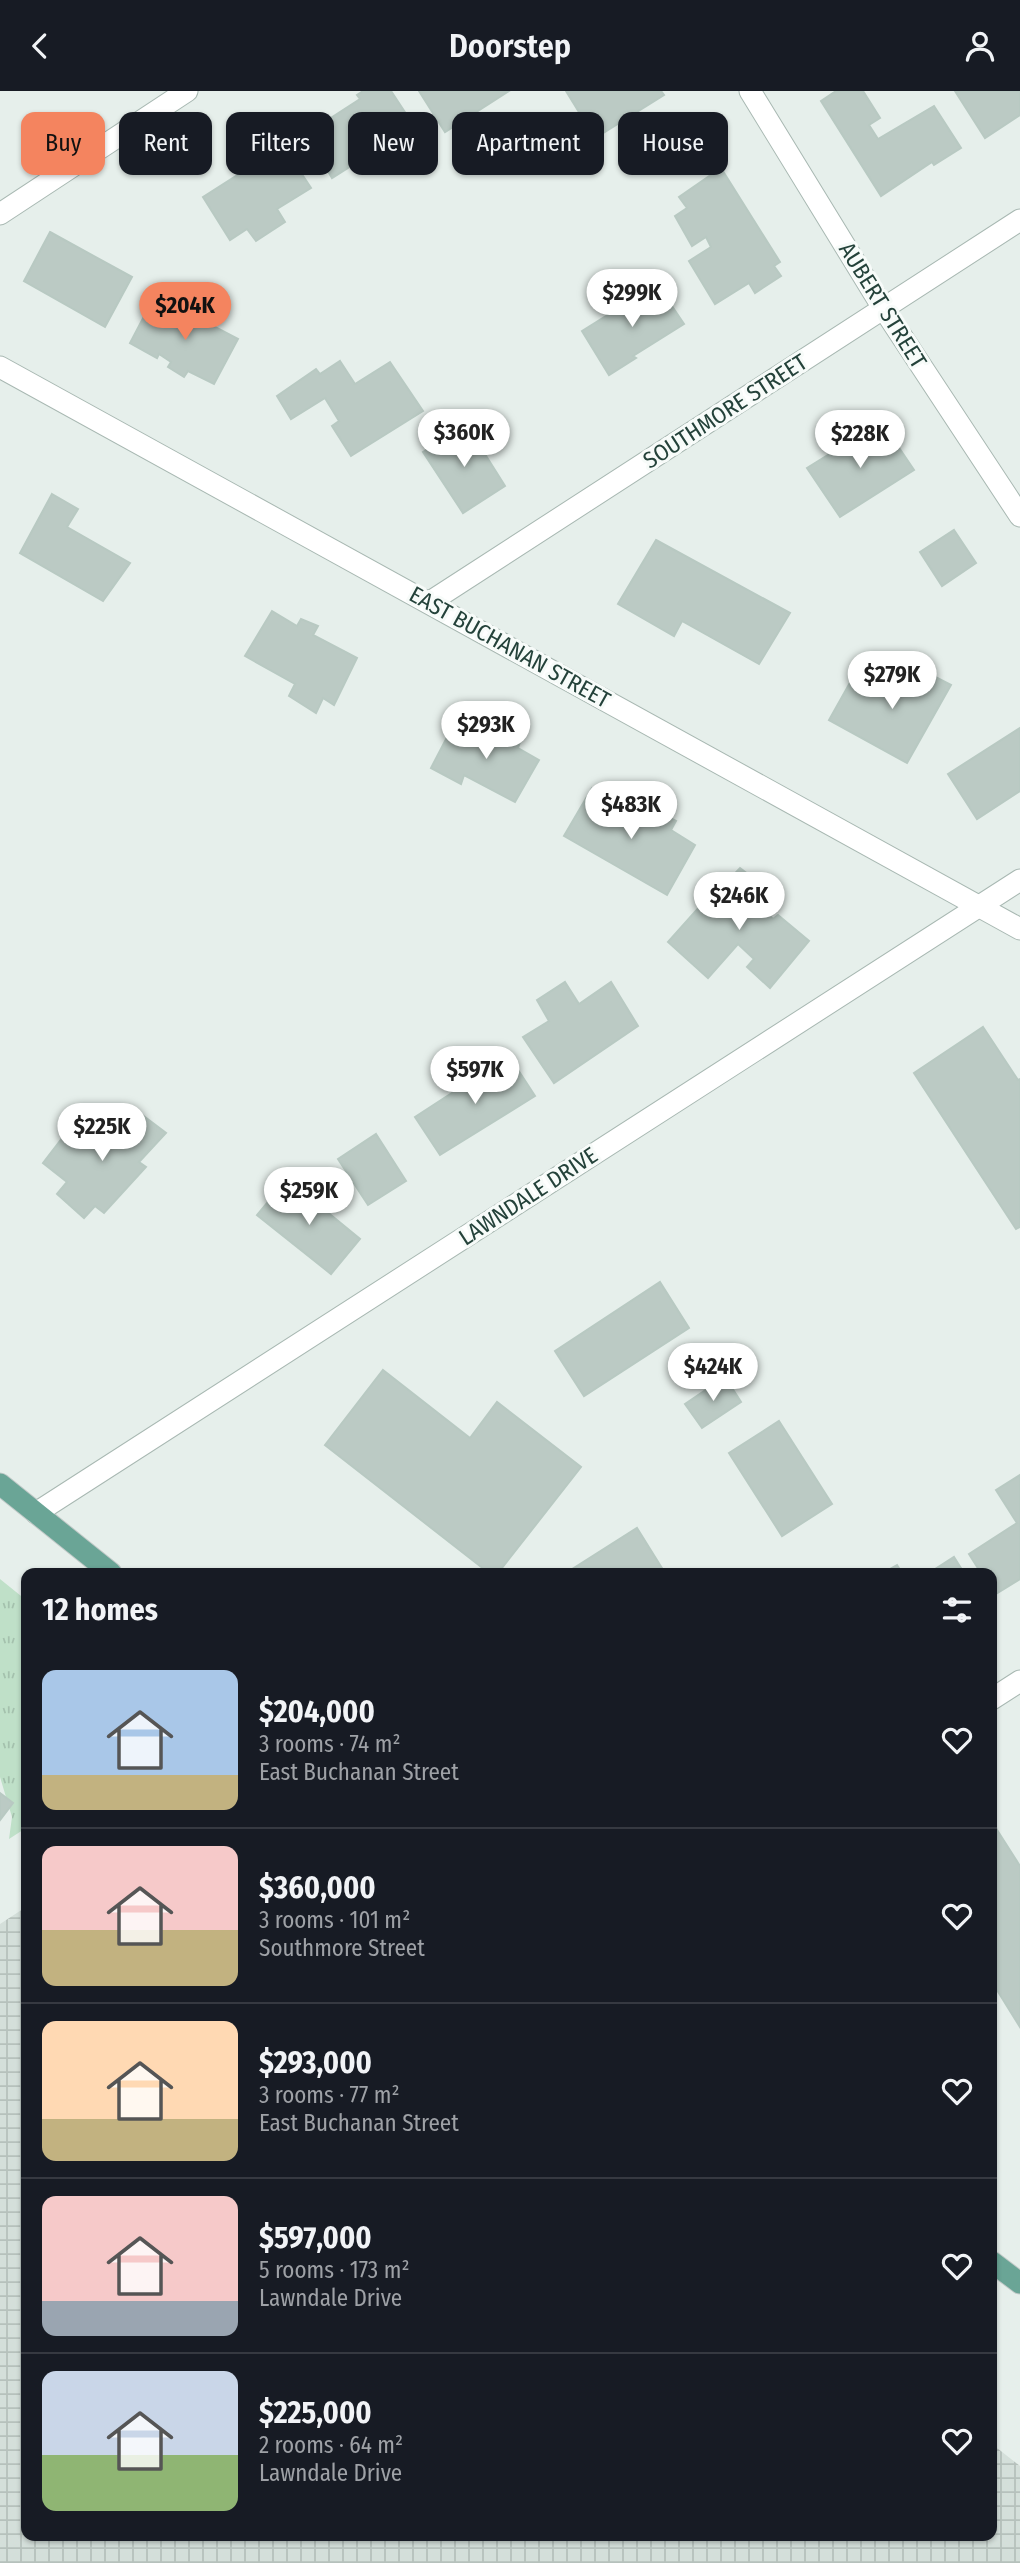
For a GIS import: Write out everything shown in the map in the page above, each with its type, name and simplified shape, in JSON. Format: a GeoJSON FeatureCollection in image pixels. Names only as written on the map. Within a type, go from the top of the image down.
{"type":"FeatureCollection","features":[{"type":"Feature","properties":{"kind":"main road"},"geometry":{"type":"LineString","coordinates":[[0,1484],[105,1568]]}},
{"type":"Feature","properties":{"kind":"main road"},"geometry":{"type":"LineString","coordinates":[[997,2266],[1020,2283]]}},
{"type":"Feature","properties":{"kind":"street"},"geometry":{"type":"LineString","coordinates":[[0,214],[187,91]]}},
{"type":"Feature","properties":{"kind":"street","name":"AUBERT STREET"},"geometry":{"type":"LineString","coordinates":[[750,91],[883,308],[1020,516]]}},
{"type":"Feature","properties":{"kind":"street","name":"SOUTHMORE STREET"},"geometry":{"type":"LineString","coordinates":[[430,603],[1020,221]]}},
{"type":"Feature","properties":{"kind":"street","name":"EAST BUCHANAN STREET"},"geometry":{"type":"LineString","coordinates":[[0,367],[1020,929]]}},
{"type":"Feature","properties":{"kind":"street","name":"LAWNDALE DRIVE"},"geometry":{"type":"LineString","coordinates":[[36,1513],[1020,880]]}},
{"type":"Feature","properties":{"kind":"street"},"geometry":{"type":"LineString","coordinates":[[997,1696],[1020,1682]]}},
{"type":"Feature","properties":{"kind":"shaded area"},"geometry":{"type":"Polygon","coordinates":[[[21,1910],[21,2541],[997,2541],[997,2448],[1020,2466],[1020,2563],[0,2563],[0,1924],[21,1910]]]}},
{"type":"Feature","properties":{"kind":"green space"},"geometry":{"type":"Polygon","coordinates":[[[0,1579],[21,1596],[21,1831],[9,1839],[12,1817],[0,1777],[0,1579]]]}},
{"type":"Feature","properties":{"kind":"building"},"geometry":{"type":"Polygon","coordinates":[[[363,91],[391,91],[405,112],[348,112],[348,168],[332,178],[334,116],[360,99],[357,95],[363,91]]]}},
{"type":"Feature","properties":{"kind":"building"},"geometry":{"type":"Polygon","coordinates":[[[419,91],[509,91],[476,112],[452,112],[452,128],[445,132],[438,121],[438,112],[432,112],[419,91]]]}},
{"type":"Feature","properties":{"kind":"building"},"geometry":{"type":"Polygon","coordinates":[[[566,91],[661,91],[664,95],[637,112],[618,112],[618,124],[604,132],[604,112],[579,112],[566,91]]]}},
{"type":"Feature","properties":{"kind":"building"},"geometry":{"type":"Polygon","coordinates":[[[836,91],[863,91],[880,118],[869,125],[878,139],[934,106],[961,148],[934,165],[932,162],[881,196],[821,101],[836,91]]]}},
{"type":"Feature","properties":{"kind":"building"},"geometry":{"type":"Polygon","coordinates":[[[955,91],[1020,91],[1020,115],[985,138],[955,91]]]}},
{"type":"Feature","properties":{"kind":"building"},"geometry":{"type":"Polygon","coordinates":[[[238,175],[302,175],[311,188],[277,209],[285,222],[256,241],[247,229],[230,240],[203,197],[238,175]]]}},
{"type":"Feature","properties":{"kind":"building"},"geometry":{"type":"Polygon","coordinates":[[[711,175],[725,175],[780,262],[774,266],[781,276],[755,293],[749,283],[715,304],[689,261],[711,247],[706,237],[692,246],[675,216],[687,208],[679,197],[711,175]]]}},
{"type":"Feature","properties":{"kind":"building"},"geometry":{"type":"Polygon","coordinates":[[[50,232],[132,277],[105,327],[24,281],[50,232]]]}},
{"type":"Feature","properties":{"kind":"building"},"geometry":{"type":"Polygon","coordinates":[[[657,284],[684,324],[633,356],[636,358],[609,375],[582,331],[657,284]]]}},
{"type":"Feature","properties":{"kind":"building"},"geometry":{"type":"Polygon","coordinates":[[[151,303],[173,315],[177,307],[238,339],[214,384],[188,371],[184,377],[168,367],[171,362],[159,354],[157,358],[130,343],[151,303]]]}},
{"type":"Feature","properties":{"kind":"building"},"geometry":{"type":"Polygon","coordinates":[[[340,361],[355,384],[390,362],[423,411],[351,456],[332,426],[339,421],[325,398],[291,419],[277,396],[316,369],[320,374],[340,361]]]}},
{"type":"Feature","properties":{"kind":"building"},"geometry":{"type":"Polygon","coordinates":[[[466,424],[505,486],[463,513],[423,452],[466,424]]]}},
{"type":"Feature","properties":{"kind":"building"},"geometry":{"type":"Polygon","coordinates":[[[885,427],[914,470],[840,517],[807,468],[831,453],[829,449],[848,435],[856,445],[885,427]]]}},
{"type":"Feature","properties":{"kind":"building"},"geometry":{"type":"Polygon","coordinates":[[[52,494],[78,509],[67,527],[130,563],[103,601],[20,553],[52,494]]]}},
{"type":"Feature","properties":{"kind":"building"},"geometry":{"type":"Polygon","coordinates":[[[954,530],[976,563],[942,586],[920,552],[954,530]]]}},
{"type":"Feature","properties":{"kind":"building"},"geometry":{"type":"Polygon","coordinates":[[[656,540],[790,613],[759,664],[682,621],[674,636],[618,604],[656,540]]]}},
{"type":"Feature","properties":{"kind":"building"},"geometry":{"type":"Polygon","coordinates":[[[272,611],[297,626],[301,619],[318,626],[313,635],[357,658],[334,705],[323,698],[316,713],[289,696],[295,684],[245,656],[272,611]]]}},
{"type":"Feature","properties":{"kind":"building"},"geometry":{"type":"Polygon","coordinates":[[[908,663],[951,685],[907,763],[829,720],[852,679],[870,689],[875,679],[894,689],[908,663]]]}},
{"type":"Feature","properties":{"kind":"building"},"geometry":{"type":"Polygon","coordinates":[[[455,722],[479,736],[484,729],[505,740],[507,736],[520,742],[518,748],[539,760],[515,802],[464,775],[461,784],[431,768],[455,722]]]}},
{"type":"Feature","properties":{"kind":"building"},"geometry":{"type":"Polygon","coordinates":[[[1020,728],[1020,791],[977,819],[948,774],[1020,728]]]}},
{"type":"Feature","properties":{"kind":"building"},"geometry":{"type":"Polygon","coordinates":[[[592,788],[646,820],[653,809],[676,821],[671,830],[695,845],[667,895],[564,836],[592,788]]]}},
{"type":"Feature","properties":{"kind":"building"},"geometry":{"type":"Polygon","coordinates":[[[740,868],[766,888],[754,901],[773,919],[778,915],[809,941],[770,988],[747,967],[754,959],[738,944],[708,978],[668,942],[702,904],[704,906],[740,868]]]}},
{"type":"Feature","properties":{"kind":"building"},"geometry":{"type":"Polygon","coordinates":[[[565,982],[579,1004],[611,982],[638,1026],[554,1083],[523,1037],[549,1021],[537,1000],[565,982]]]}},
{"type":"Feature","properties":{"kind":"building"},"geometry":{"type":"Polygon","coordinates":[[[983,1027],[1018,1080],[1020,1079],[1020,1227],[1016,1229],[914,1073],[983,1027]]]}},
{"type":"Feature","properties":{"kind":"building"},"geometry":{"type":"Polygon","coordinates":[[[509,1056],[535,1096],[440,1155],[415,1117],[509,1056]]]}},
{"type":"Feature","properties":{"kind":"building"},"geometry":{"type":"Polygon","coordinates":[[[133,1108],[166,1133],[139,1162],[146,1167],[104,1213],[95,1206],[84,1218],[57,1194],[67,1182],[43,1163],[73,1124],[99,1146],[133,1108]]]}},
{"type":"Feature","properties":{"kind":"building"},"geometry":{"type":"Polygon","coordinates":[[[376,1134],[406,1181],[368,1205],[338,1159],[376,1134]]]}},
{"type":"Feature","properties":{"kind":"building"},"geometry":{"type":"Polygon","coordinates":[[[287,1179],[360,1239],[331,1274],[257,1215],[287,1179]]]}},
{"type":"Feature","properties":{"kind":"building"},"geometry":{"type":"Polygon","coordinates":[[[660,1282],[689,1328],[584,1396],[555,1351],[660,1282]]]}},
{"type":"Feature","properties":{"kind":"building"},"geometry":{"type":"Polygon","coordinates":[[[383,1370],[470,1438],[497,1402],[581,1467],[502,1568],[483,1568],[325,1445],[383,1370]]]}},
{"type":"Feature","properties":{"kind":"building"},"geometry":{"type":"Polygon","coordinates":[[[725,1377],[741,1402],[702,1428],[685,1404],[725,1377]]]}},
{"type":"Feature","properties":{"kind":"building"},"geometry":{"type":"Polygon","coordinates":[[[779,1421],[832,1504],[782,1536],[729,1453],[779,1421]]]}},
{"type":"Feature","properties":{"kind":"building"},"geometry":{"type":"Polygon","coordinates":[[[1020,1475],[1020,1579],[997,1593],[997,1568],[978,1568],[969,1554],[1017,1523],[996,1490],[1020,1475]]]}},
{"type":"Feature","properties":{"kind":"building"},"geometry":{"type":"Polygon","coordinates":[[[637,1528],[662,1568],[574,1568],[637,1528]]]}},
{"type":"Feature","properties":{"kind":"building"},"geometry":{"type":"Polygon","coordinates":[[[954,1557],[961,1568],[937,1568],[954,1557]]]}},
{"type":"Feature","properties":{"kind":"building"},"geometry":{"type":"Polygon","coordinates":[[[0,1793],[13,1803],[0,1820],[0,1793]]]}},
{"type":"Feature","properties":{"kind":"building"},"geometry":{"type":"Polygon","coordinates":[[[997,1830],[1020,1866],[1020,2027],[997,1990],[997,1830]]]}}]}
